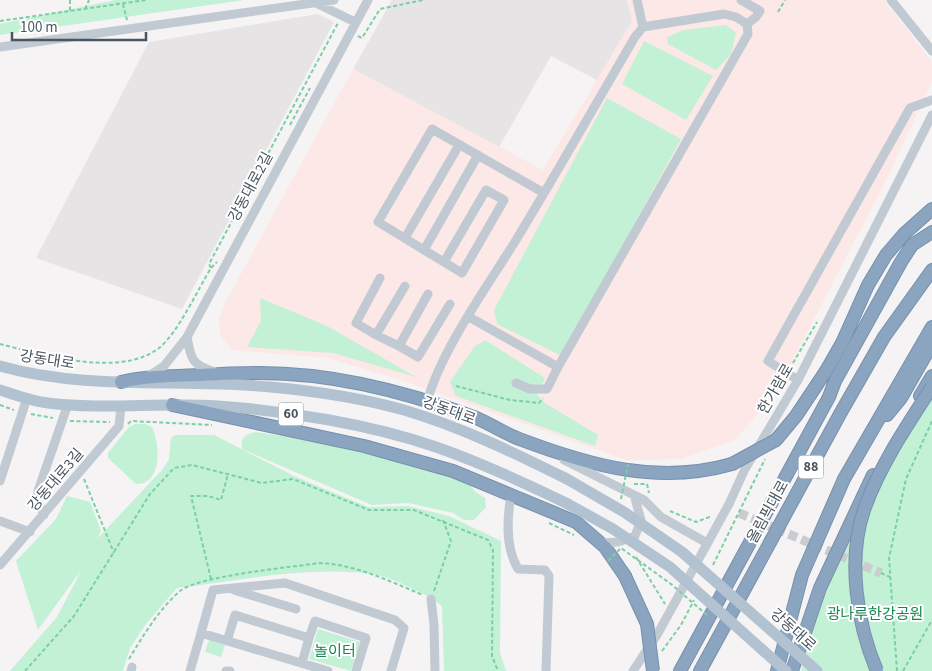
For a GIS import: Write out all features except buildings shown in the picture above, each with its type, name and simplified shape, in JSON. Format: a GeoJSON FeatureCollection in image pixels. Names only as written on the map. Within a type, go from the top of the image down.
{"type":"FeatureCollection","features":[{"type":"Feature","properties":{"kind":"highway"},"geometry":{"type":"LineString","coordinates":[[776,440],[796,416],[826,371],[842,343],[868,285],[886,256],[904,234],[932,209]]}},
{"type":"Feature","properties":{"kind":"highway"},"geometry":{"type":"LineString","coordinates":[[680,671],[824,405],[835,381],[908,252],[919,239],[932,232]]}},
{"type":"Feature","properties":{"kind":"highway","name":"올림픽대로"},"geometry":{"type":"LineString","coordinates":[[700,671],[840,414],[884,338],[932,270]]}},
{"type":"Feature","properties":{"kind":"highway","name":"88"},"geometry":{"type":"LineString","coordinates":[[777,671],[802,575],[844,479],[932,327]]}},
{"type":"Feature","properties":{"kind":"highway"},"geometry":{"type":"LineString","coordinates":[[864,444],[901,398],[932,344]]}},
{"type":"Feature","properties":{"kind":"highway"},"geometry":{"type":"LineString","coordinates":[[121,382],[146,377],[262,373],[323,378],[379,389],[427,402],[476,418],[520,440],[606,467],[637,473],[685,474],[732,464],[792,432],[835,381]]}},
{"type":"Feature","properties":{"kind":"highway"},"geometry":{"type":"LineString","coordinates":[[792,671],[820,588],[856,509],[883,456],[932,376]]}},
{"type":"Feature","properties":{"kind":"highway"},"geometry":{"type":"LineString","coordinates":[[856,509],[886,464],[932,387]]}},
{"type":"Feature","properties":{"kind":"highway"},"geometry":{"type":"LineString","coordinates":[[172,405],[364,446],[453,471],[576,522],[601,543],[625,576],[647,624],[653,671]]}},
{"type":"Feature","properties":{"kind":"highway"},"geometry":{"type":"LineString","coordinates":[[877,671],[862,622],[857,585],[857,550],[864,511],[886,464]]}},
{"type":"Feature","properties":{"kind":"main road","name":"강동대로"},"geometry":{"type":"LineString","coordinates":[[0,366],[32,375],[121,382],[269,387],[350,397],[404,410],[461,430],[568,479],[624,512],[682,552],[817,671]]}},
{"type":"Feature","properties":{"kind":"main road","name":"60"},"geometry":{"type":"LineString","coordinates":[[0,390],[27,398],[68,404],[172,405],[271,410],[351,425],[435,446],[504,473],[568,504],[613,529],[670,567],[786,671]]}},
{"type":"Feature","properties":{"kind":"street"},"geometry":{"type":"LineString","coordinates":[[0,47],[334,0]]}},
{"type":"Feature","properties":{"kind":"street","name":"강동대로2길"},"geometry":{"type":"LineString","coordinates":[[146,377],[164,366],[187,337],[368,0]]}},
{"type":"Feature","properties":{"kind":"street"},"geometry":{"type":"LineString","coordinates":[[637,0],[643,27]]}},
{"type":"Feature","properties":{"kind":"street"},"geometry":{"type":"LineString","coordinates":[[741,0],[760,11],[747,24]]}},
{"type":"Feature","properties":{"kind":"street"},"geometry":{"type":"LineString","coordinates":[[891,0],[932,51]]}},
{"type":"Feature","properties":{"kind":"street"},"geometry":{"type":"LineString","coordinates":[[316,3],[355,22]]}},
{"type":"Feature","properties":{"kind":"street"},"geometry":{"type":"LineString","coordinates":[[427,402],[434,377],[544,193],[634,37],[643,27],[724,14],[736,17],[747,24]]}},
{"type":"Feature","properties":{"kind":"street"},"geometry":{"type":"LineString","coordinates":[[516,382],[530,389],[547,389],[748,34],[747,24]]}},
{"type":"Feature","properties":{"kind":"street"},"geometry":{"type":"LineString","coordinates":[[798,380],[768,361],[910,108],[932,100]]}},
{"type":"Feature","properties":{"kind":"street","name":"한가람로"},"geometry":{"type":"LineString","coordinates":[[633,671],[657,635],[729,504],[745,469],[798,380],[932,114]]}},
{"type":"Feature","properties":{"kind":"street"},"geometry":{"type":"LineString","coordinates":[[444,262],[486,190],[504,200],[462,273],[378,222],[432,130],[544,193]]}},
{"type":"Feature","properties":{"kind":"street"},"geometry":{"type":"LineString","coordinates":[[405,238],[459,144]]}},
{"type":"Feature","properties":{"kind":"street"},"geometry":{"type":"LineString","coordinates":[[424,250],[478,155]]}},
{"type":"Feature","properties":{"kind":"street"},"geometry":{"type":"LineString","coordinates":[[380,278],[356,323],[418,357],[450,304]]}},
{"type":"Feature","properties":{"kind":"street"},"geometry":{"type":"LineString","coordinates":[[376,335],[405,286]]}},
{"type":"Feature","properties":{"kind":"street"},"geometry":{"type":"LineString","coordinates":[[399,346],[428,294]]}},
{"type":"Feature","properties":{"kind":"street"},"geometry":{"type":"LineString","coordinates":[[469,317],[558,367]]}},
{"type":"Feature","properties":{"kind":"street"},"geometry":{"type":"LineString","coordinates":[[187,337],[192,361],[201,368],[223,374]]}},
{"type":"Feature","properties":{"kind":"street"},"geometry":{"type":"LineString","coordinates":[[0,481],[27,398]]}},
{"type":"Feature","properties":{"kind":"street"},"geometry":{"type":"LineString","coordinates":[[44,515],[37,500],[38,491],[68,404]]}},
{"type":"Feature","properties":{"kind":"street","name":"강동대로3길"},"geometry":{"type":"LineString","coordinates":[[0,566],[120,426],[121,406]]}},
{"type":"Feature","properties":{"kind":"street"},"geometry":{"type":"LineString","coordinates":[[520,440],[600,476],[644,500],[661,517],[707,543]]}},
{"type":"Feature","properties":{"kind":"street"},"geometry":{"type":"LineString","coordinates":[[511,495],[508,524],[512,559],[518,569],[544,570],[549,576],[546,671]]}},
{"type":"Feature","properties":{"kind":"street"},"geometry":{"type":"LineString","coordinates":[[601,543],[618,542],[634,536],[641,520],[634,495]]}},
{"type":"Feature","properties":{"kind":"street"},"geometry":{"type":"LineString","coordinates":[[641,520],[661,517]]}},
{"type":"Feature","properties":{"kind":"street"},"geometry":{"type":"LineString","coordinates":[[0,521],[30,532]]}},
{"type":"Feature","properties":{"kind":"street"},"geometry":{"type":"LineString","coordinates":[[190,671],[213,590],[285,583],[395,620],[404,628],[391,671]]}},
{"type":"Feature","properties":{"kind":"street"},"geometry":{"type":"LineString","coordinates":[[230,588],[296,609]]}},
{"type":"Feature","properties":{"kind":"street"},"geometry":{"type":"LineString","coordinates":[[431,599],[435,671]]}},
{"type":"Feature","properties":{"kind":"street"},"geometry":{"type":"LineString","coordinates":[[227,641],[235,615],[310,638]]}},
{"type":"Feature","properties":{"kind":"street"},"geometry":{"type":"LineString","coordinates":[[302,663],[315,622],[366,638],[356,671]]}},
{"type":"Feature","properties":{"kind":"street"},"geometry":{"type":"LineString","coordinates":[[201,633],[328,671]]}},
{"type":"Feature","properties":{"kind":"path"},"geometry":{"type":"LineString","coordinates":[[70,0],[70,12]]}},
{"type":"Feature","properties":{"kind":"path"},"geometry":{"type":"LineString","coordinates":[[85,10],[90,0]]}},
{"type":"Feature","properties":{"kind":"path"},"geometry":{"type":"LineString","coordinates":[[0,21],[146,0]]}},
{"type":"Feature","properties":{"kind":"path"},"geometry":{"type":"LineString","coordinates":[[362,38],[380,9],[423,0]]}},
{"type":"Feature","properties":{"kind":"path"},"geometry":{"type":"LineString","coordinates":[[778,12],[785,0]]}},
{"type":"Feature","properties":{"kind":"path"},"geometry":{"type":"LineString","coordinates":[[123,4],[127,22]]}},
{"type":"Feature","properties":{"kind":"path"},"geometry":{"type":"LineString","coordinates":[[0,344],[87,362],[118,362],[140,358],[160,347],[211,268],[209,264],[339,22]]}},
{"type":"Feature","properties":{"kind":"path"},"geometry":{"type":"LineString","coordinates":[[456,386],[510,400],[539,404],[547,389]]}},
{"type":"Feature","properties":{"kind":"path"},"geometry":{"type":"LineString","coordinates":[[126,427],[131,421],[143,420],[214,426]]}},
{"type":"Feature","properties":{"kind":"path"},"geometry":{"type":"LineString","coordinates":[[897,671],[888,558],[906,479],[932,421]]}},
{"type":"Feature","properties":{"kind":"path"},"geometry":{"type":"LineString","coordinates":[[620,500],[628,464]]}},
{"type":"Feature","properties":{"kind":"path"},"geometry":{"type":"LineString","coordinates":[[25,671],[74,616],[150,494],[174,468],[192,465],[262,483],[293,480],[369,510],[414,510],[443,520],[488,540],[494,550],[492,656],[498,671]]}},
{"type":"Feature","properties":{"kind":"path"},"geometry":{"type":"LineString","coordinates":[[81,472],[114,553]]}},
{"type":"Feature","properties":{"kind":"path"},"geometry":{"type":"LineString","coordinates":[[211,579],[191,496],[208,496],[221,500],[228,474]]}},
{"type":"Feature","properties":{"kind":"path"},"geometry":{"type":"LineString","coordinates":[[624,484],[647,484],[651,497]]}},
{"type":"Feature","properties":{"kind":"path"},"geometry":{"type":"LineString","coordinates":[[670,511],[696,522],[714,516]]}},
{"type":"Feature","properties":{"kind":"path"},"geometry":{"type":"LineString","coordinates":[[431,599],[451,541],[443,520]]}},
{"type":"Feature","properties":{"kind":"path"},"geometry":{"type":"LineString","coordinates":[[542,520],[575,536]]}},
{"type":"Feature","properties":{"kind":"path"},"geometry":{"type":"LineString","coordinates":[[608,561],[621,548],[671,584],[714,621]]}},
{"type":"Feature","properties":{"kind":"path"},"geometry":{"type":"LineString","coordinates":[[881,573],[890,577]]}},
{"type":"Feature","properties":{"kind":"path"},"geometry":{"type":"LineString","coordinates":[[903,671],[932,620]]}},
{"type":"Feature","properties":{"kind":"shaded area"},"geometry":{"type":"Polygon","coordinates":[[[392,0],[627,0],[632,21],[597,80],[551,56],[499,147],[353,69],[392,0]]]}},
{"type":"Feature","properties":{"kind":"shaded area"},"geometry":{"type":"Polygon","coordinates":[[[627,0],[884,0],[932,62],[932,82],[886,180],[776,393],[735,440],[681,459],[626,460],[404,381],[328,358],[232,350],[221,336],[219,320],[223,307],[353,69],[543,170],[632,21],[627,0]]]}},
{"type":"Feature","properties":{"kind":"shaded area"},"geometry":{"type":"Polygon","coordinates":[[[318,14],[334,22],[182,309],[36,258],[149,42],[318,14]]]}},
{"type":"Feature","properties":{"kind":"green space"},"geometry":{"type":"Polygon","coordinates":[[[115,0],[244,0],[0,35],[0,24],[115,0]]]}},
{"type":"Feature","properties":{"kind":"green space"},"geometry":{"type":"Polygon","coordinates":[[[726,25],[736,33],[731,54],[716,70],[668,44],[667,37],[684,30],[726,25]]]}},
{"type":"Feature","properties":{"kind":"green space"},"geometry":{"type":"Polygon","coordinates":[[[644,41],[713,76],[686,120],[622,84],[644,41]]]}},
{"type":"Feature","properties":{"kind":"green space"},"geometry":{"type":"Polygon","coordinates":[[[607,98],[681,139],[562,356],[497,324],[494,310],[607,98]]]}},
{"type":"Feature","properties":{"kind":"green space"},"geometry":{"type":"Polygon","coordinates":[[[260,298],[327,326],[416,377],[333,353],[247,347],[261,321],[260,298]]]}},
{"type":"Feature","properties":{"kind":"green space"},"geometry":{"type":"Polygon","coordinates":[[[485,340],[545,378],[537,395],[545,403],[598,435],[595,446],[456,396],[450,382],[474,347],[485,340]]]}},
{"type":"Feature","properties":{"kind":"green space","name":"광나루한강공원"},"geometry":{"type":"Polygon","coordinates":[[[932,382],[932,671],[801,671],[817,611],[840,544],[932,382]]]}},
{"type":"Feature","properties":{"kind":"green space"},"geometry":{"type":"Polygon","coordinates":[[[135,424],[145,424],[152,427],[158,453],[155,470],[151,477],[145,482],[136,484],[108,458],[108,453],[129,427],[135,424]]]}},
{"type":"Feature","properties":{"kind":"green space"},"geometry":{"type":"Polygon","coordinates":[[[255,432],[365,448],[469,482],[474,491],[485,498],[486,507],[474,520],[464,520],[453,513],[408,503],[372,505],[242,449],[242,440],[246,435],[255,432]]]}},
{"type":"Feature","properties":{"kind":"green space"},"geometry":{"type":"Polygon","coordinates":[[[175,435],[214,435],[294,476],[368,507],[408,506],[449,516],[501,541],[500,653],[506,671],[444,671],[442,606],[427,596],[380,576],[348,572],[324,572],[274,575],[177,588],[146,624],[130,648],[123,671],[10,671],[57,617],[94,546],[82,569],[38,630],[16,561],[56,519],[67,496],[90,502],[101,531],[97,539],[163,469],[169,459],[171,438],[175,435]]]}},
{"type":"Feature","properties":{"kind":"green space","name":"놀이터"},"geometry":{"type":"Polygon","coordinates":[[[318,629],[360,642],[351,671],[309,659],[318,629]]]}},
{"type":"Feature","properties":{"kind":"green space"},"geometry":{"type":"Polygon","coordinates":[[[209,640],[225,645],[221,657],[205,652],[209,640]]]}},
{"type":"Feature","properties":{"kind":"tunnel"},"geometry":{"type":"LineString","coordinates":[[739,513],[881,573]]}}]}
